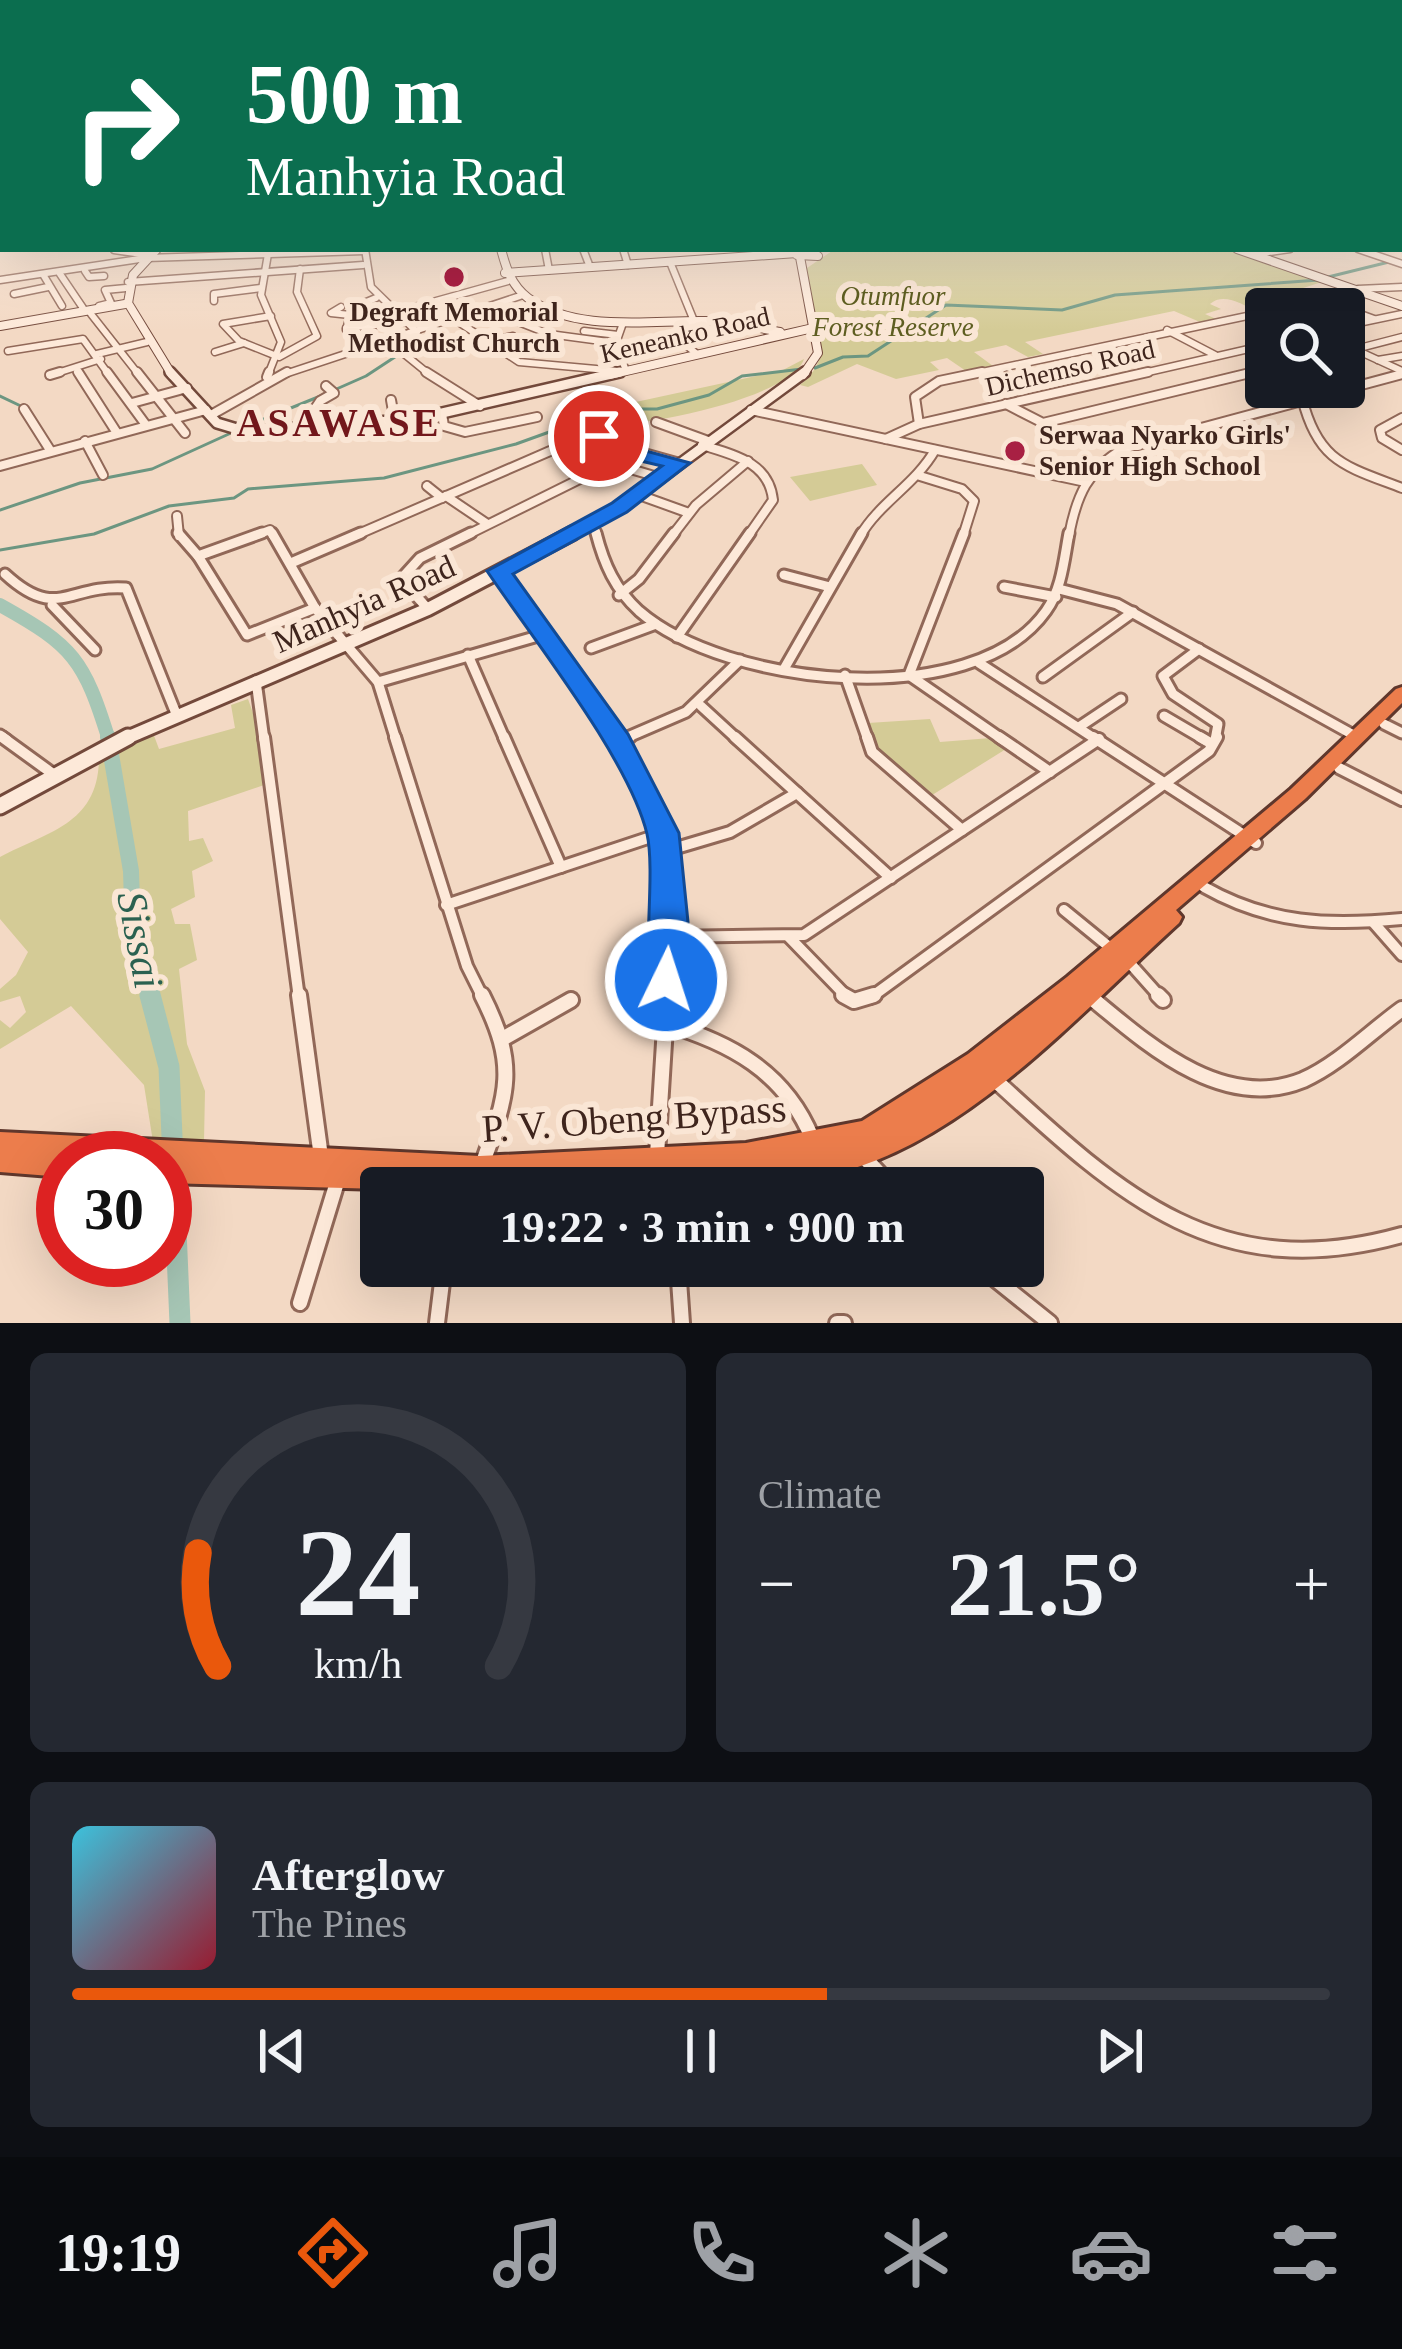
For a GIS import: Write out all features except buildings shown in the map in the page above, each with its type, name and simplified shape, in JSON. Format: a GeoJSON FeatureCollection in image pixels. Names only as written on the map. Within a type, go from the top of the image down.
{"type":"FeatureCollection","features":[{"type":"Feature","properties":{"kind":"highway","name":"P. V. Obeng Bypass"},"geometry":{"type":"LineString","coordinates":[[694,1167],[814,1144],[890,1122],[976,1063],[1204,887],[1402,693]]}},
{"type":"Feature","properties":{"kind":"highway","name":"P. V. Obeng Bypass"},"geometry":{"type":"LineString","coordinates":[[728,1167],[861,1154],[896,1140],[990,1076],[1119,953],[1396,721]]}},
{"type":"Feature","properties":{"kind":"highway","name":"P. V. Obeng Bypass"},"geometry":{"type":"LineString","coordinates":[[0,1145],[36,1149]]}},
{"type":"Feature","properties":{"kind":"highway"},"geometry":{"type":"LineString","coordinates":[[0,1159],[36,1162]]}},
{"type":"Feature","properties":{"kind":"highway","name":"P. V. Obeng Bypass"},"geometry":{"type":"LineString","coordinates":[[192,1165],[360,1172]]}},
{"type":"Feature","properties":{"kind":"street"},"geometry":{"type":"LineString","coordinates":[[97,254],[106,252]]}},
{"type":"Feature","properties":{"kind":"street"},"geometry":{"type":"LineString","coordinates":[[113,262],[128,252]]}},
{"type":"Feature","properties":{"kind":"street"},"geometry":{"type":"LineString","coordinates":[[0,280],[85,271],[151,254],[259,252]]}},
{"type":"Feature","properties":{"kind":"street"},"geometry":{"type":"LineString","coordinates":[[269,252],[260,288],[280,335],[280,357]]}},
{"type":"Feature","properties":{"kind":"street"},"geometry":{"type":"LineString","coordinates":[[365,252],[363,265],[376,298],[417,332]]}},
{"type":"Feature","properties":{"kind":"street"},"geometry":{"type":"LineString","coordinates":[[502,252],[507,277],[523,295],[572,315],[623,323],[694,321],[786,333]]}},
{"type":"Feature","properties":{"kind":"street"},"geometry":{"type":"LineString","coordinates":[[545,252],[548,270]]}},
{"type":"Feature","properties":{"kind":"street"},"geometry":{"type":"LineString","coordinates":[[584,252],[590,267]]}},
{"type":"Feature","properties":{"kind":"street"},"geometry":{"type":"LineString","coordinates":[[624,252],[628,265]]}},
{"type":"Feature","properties":{"kind":"street"},"geometry":{"type":"LineString","coordinates":[[665,252],[694,321]]}},
{"type":"Feature","properties":{"kind":"street"},"geometry":{"type":"LineString","coordinates":[[707,252],[711,260]]}},
{"type":"Feature","properties":{"kind":"street"},"geometry":{"type":"LineString","coordinates":[[1248,252],[1353,288]]}},
{"type":"Feature","properties":{"kind":"street"},"geometry":{"type":"LineString","coordinates":[[1255,254],[1269,252]]}},
{"type":"Feature","properties":{"kind":"street"},"geometry":{"type":"LineString","coordinates":[[1367,252],[1395,262]]}},
{"type":"Feature","properties":{"kind":"street"},"geometry":{"type":"LineString","coordinates":[[393,313],[507,277],[548,270],[711,260],[749,253],[804,254]]}},
{"type":"Feature","properties":{"kind":"street"},"geometry":{"type":"LineString","coordinates":[[118,304],[151,254]]}},
{"type":"Feature","properties":{"kind":"street","name":"Manhyia Road"},"geometry":{"type":"LineString","coordinates":[[0,806],[133,734],[428,609],[639,496],[705,443],[802,377],[814,361],[818,345],[800,276],[804,254]]}},
{"type":"Feature","properties":{"kind":"street"},"geometry":{"type":"LineString","coordinates":[[207,276],[217,256]]}},
{"type":"Feature","properties":{"kind":"street"},"geometry":{"type":"LineString","coordinates":[[208,413],[105,290],[207,276],[363,265]]}},
{"type":"Feature","properties":{"kind":"street"},"geometry":{"type":"LineString","coordinates":[[266,380],[280,357],[316,336],[297,292],[300,269]]}},
{"type":"Feature","properties":{"kind":"street"},"geometry":{"type":"LineString","coordinates":[[85,271],[89,277],[104,276]]}},
{"type":"Feature","properties":{"kind":"street"},"geometry":{"type":"LineString","coordinates":[[60,274],[83,311],[185,433]]}},
{"type":"Feature","properties":{"kind":"street"},"geometry":{"type":"LineString","coordinates":[[44,276],[62,306]]}},
{"type":"Feature","properties":{"kind":"street"},"geometry":{"type":"LineString","coordinates":[[14,294],[48,287]]}},
{"type":"Feature","properties":{"kind":"street"},"geometry":{"type":"LineString","coordinates":[[1365,290],[1402,287]]}},
{"type":"Feature","properties":{"kind":"street"},"geometry":{"type":"LineString","coordinates":[[214,302],[214,294],[260,288]]}},
{"type":"Feature","properties":{"kind":"street"},"geometry":{"type":"LineString","coordinates":[[1365,293],[1402,310]]}},
{"type":"Feature","properties":{"kind":"street"},"geometry":{"type":"LineString","coordinates":[[0,466],[146,425],[208,413],[266,380],[457,321],[523,295]]}},
{"type":"Feature","properties":{"kind":"street"},"geometry":{"type":"LineString","coordinates":[[332,302],[341,307],[331,313],[351,312],[376,298]]}},
{"type":"Feature","properties":{"kind":"street"},"geometry":{"type":"LineString","coordinates":[[83,311],[118,304]]}},
{"type":"Feature","properties":{"kind":"street"},"geometry":{"type":"LineString","coordinates":[[0,326],[118,304]]}},
{"type":"Feature","properties":{"kind":"street"},"geometry":{"type":"LineString","coordinates":[[488,310],[549,334],[617,339]]}},
{"type":"Feature","properties":{"kind":"street"},"geometry":{"type":"LineString","coordinates":[[1365,321],[1402,310]]}},
{"type":"Feature","properties":{"kind":"street"},"geometry":{"type":"LineString","coordinates":[[351,312],[346,330],[405,322]]}},
{"type":"Feature","properties":{"kind":"street"},"geometry":{"type":"LineString","coordinates":[[1365,315],[1374,319]]}},
{"type":"Feature","properties":{"kind":"street"},"geometry":{"type":"LineString","coordinates":[[271,316],[223,324],[244,343],[280,357]]}},
{"type":"Feature","properties":{"kind":"street"},"geometry":{"type":"LineString","coordinates":[[919,424],[915,397],[939,381],[1245,316]]}},
{"type":"Feature","properties":{"kind":"street"},"geometry":{"type":"LineString","coordinates":[[457,321],[526,364],[623,371],[617,339],[623,323]]}},
{"type":"Feature","properties":{"kind":"street","name":"Keneanko Road"},"geometry":{"type":"LineString","coordinates":[[208,413],[230,430],[300,431],[395,422],[813,328]]}},
{"type":"Feature","properties":{"kind":"street"},"geometry":{"type":"LineString","coordinates":[[1167,330],[1217,356]]}},
{"type":"Feature","properties":{"kind":"street"},"geometry":{"type":"LineString","coordinates":[[584,331],[617,339]]}},
{"type":"Feature","properties":{"kind":"street"},"geometry":{"type":"LineString","coordinates":[[489,341],[513,336]]}},
{"type":"Feature","properties":{"kind":"street"},"geometry":{"type":"LineString","coordinates":[[8,351],[78,338],[99,356],[146,425]]}},
{"type":"Feature","properties":{"kind":"street"},"geometry":{"type":"LineString","coordinates":[[677,338],[697,354]]}},
{"type":"Feature","properties":{"kind":"street"},"geometry":{"type":"LineString","coordinates":[[1365,346],[1402,338]]}},
{"type":"Feature","properties":{"kind":"street"},"geometry":{"type":"LineString","coordinates":[[388,340],[480,406]]}},
{"type":"Feature","properties":{"kind":"street"},"geometry":{"type":"LineString","coordinates":[[50,375],[147,342]]}},
{"type":"Feature","properties":{"kind":"street"},"geometry":{"type":"LineString","coordinates":[[215,352],[244,343]]}},
{"type":"Feature","properties":{"kind":"street","name":"Dichemso Road"},"geometry":{"type":"LineString","coordinates":[[886,439],[919,424],[1245,350]]}},
{"type":"Feature","properties":{"kind":"street"},"geometry":{"type":"LineString","coordinates":[[1365,354],[1402,372]]}},
{"type":"Feature","properties":{"kind":"street"},"geometry":{"type":"LineString","coordinates":[[1378,360],[1402,356]]}},
{"type":"Feature","properties":{"kind":"street"},"geometry":{"type":"LineString","coordinates":[[172,372],[186,368]]}},
{"type":"Feature","properties":{"kind":"street"},"geometry":{"type":"LineString","coordinates":[[78,372],[117,433]]}},
{"type":"Feature","properties":{"kind":"street"},"geometry":{"type":"LineString","coordinates":[[1365,382],[1402,372]]}},
{"type":"Feature","properties":{"kind":"street"},"geometry":{"type":"LineString","coordinates":[[1006,404],[1043,423],[1245,375]]}},
{"type":"Feature","properties":{"kind":"street"},"geometry":{"type":"LineString","coordinates":[[134,407],[187,388]]}},
{"type":"Feature","properties":{"kind":"street"},"geometry":{"type":"LineString","coordinates":[[300,431],[330,390]]}},
{"type":"Feature","properties":{"kind":"street"},"geometry":{"type":"LineString","coordinates":[[391,400],[395,422]]}},
{"type":"Feature","properties":{"kind":"street"},"geometry":{"type":"LineString","coordinates":[[592,521],[600,567],[619,595],[676,637],[740,660],[784,669],[909,675],[979,663],[1034,626],[1057,593],[1081,481],[1111,455],[1139,442],[1264,408]]}},
{"type":"Feature","properties":{"kind":"street"},"geometry":{"type":"LineString","coordinates":[[1303,408],[1310,438],[1323,452],[1402,488]]}},
{"type":"Feature","properties":{"kind":"street"},"geometry":{"type":"LineString","coordinates":[[24,409],[50,450]]}},
{"type":"Feature","properties":{"kind":"street"},"geometry":{"type":"LineString","coordinates":[[751,410],[1081,481]]}},
{"type":"Feature","properties":{"kind":"street"},"geometry":{"type":"LineString","coordinates":[[442,414],[444,426],[458,432],[537,417]]}},
{"type":"Feature","properties":{"kind":"street"},"geometry":{"type":"LineString","coordinates":[[1402,418],[1380,430],[1382,438],[1402,449]]}},
{"type":"Feature","properties":{"kind":"street"},"geometry":{"type":"LineString","coordinates":[[656,422],[748,461],[768,475],[772,500],[676,637]]}},
{"type":"Feature","properties":{"kind":"street"},"geometry":{"type":"LineString","coordinates":[[629,427],[594,439],[680,463]]}},
{"type":"Feature","properties":{"kind":"street"},"geometry":{"type":"LineString","coordinates":[[85,441],[103,475]]}},
{"type":"Feature","properties":{"kind":"street"},"geometry":{"type":"LineString","coordinates":[[290,563],[556,448]]}},
{"type":"Feature","properties":{"kind":"street"},"geometry":{"type":"LineString","coordinates":[[784,669],[872,515],[920,476],[934,450]]}},
{"type":"Feature","properties":{"kind":"street"},"geometry":{"type":"LineString","coordinates":[[619,595],[638,579],[689,513],[748,461]]}},
{"type":"Feature","properties":{"kind":"street"},"geometry":{"type":"LineString","coordinates":[[428,609],[402,585],[404,572],[487,523],[599,469],[627,468],[661,478]]}},
{"type":"Feature","properties":{"kind":"street"},"geometry":{"type":"LineString","coordinates":[[909,675],[951,578],[974,501],[962,489],[920,476]]}},
{"type":"Feature","properties":{"kind":"street"},"geometry":{"type":"LineString","coordinates":[[427,486],[487,523]]}},
{"type":"Feature","properties":{"kind":"street"},"geometry":{"type":"LineString","coordinates":[[639,496],[689,513]]}},
{"type":"Feature","properties":{"kind":"street"},"geometry":{"type":"LineString","coordinates":[[176,516],[179,540],[198,556],[247,635],[315,608]]}},
{"type":"Feature","properties":{"kind":"street"},"geometry":{"type":"LineString","coordinates":[[198,556],[270,530],[315,608],[378,682],[467,967],[504,1038],[506,1100],[468,1167]]}},
{"type":"Feature","properties":{"kind":"street"},"geometry":{"type":"LineString","coordinates":[[499,571],[617,741],[663,833],[669,937],[663,1023],[666,1167]]}},
{"type":"Feature","properties":{"kind":"street"},"geometry":{"type":"LineString","coordinates":[[5,574],[30,598],[52,605],[94,650]]}},
{"type":"Feature","properties":{"kind":"street"},"geometry":{"type":"LineString","coordinates":[[784,575],[830,587]]}},
{"type":"Feature","properties":{"kind":"street"},"geometry":{"type":"LineString","coordinates":[[1004,587],[1099,596],[1357,737]]}},
{"type":"Feature","properties":{"kind":"street"},"geometry":{"type":"LineString","coordinates":[[52,605],[93,589],[126,588],[177,716]]}},
{"type":"Feature","properties":{"kind":"street"},"geometry":{"type":"LineString","coordinates":[[1043,677],[1133,612]]}},
{"type":"Feature","properties":{"kind":"street"},"geometry":{"type":"LineString","coordinates":[[591,647],[656,624]]}},
{"type":"Feature","properties":{"kind":"street"},"geometry":{"type":"LineString","coordinates":[[378,682],[545,634]]}},
{"type":"Feature","properties":{"kind":"street"},"geometry":{"type":"LineString","coordinates":[[789,938],[844,995],[854,1001],[870,998],[1212,744],[1218,724],[1165,687],[1167,668],[1198,649]]}},
{"type":"Feature","properties":{"kind":"street"},"geometry":{"type":"LineString","coordinates":[[468,655],[561,867]]}},
{"type":"Feature","properties":{"kind":"street"},"geometry":{"type":"LineString","coordinates":[[617,741],[671,723],[700,706],[740,660]]}},
{"type":"Feature","properties":{"kind":"street"},"geometry":{"type":"LineString","coordinates":[[979,663],[1251,840]]}},
{"type":"Feature","properties":{"kind":"street"},"geometry":{"type":"LineString","coordinates":[[845,675],[872,752],[962,830]]}},
{"type":"Feature","properties":{"kind":"street"},"geometry":{"type":"LineString","coordinates":[[909,675],[1049,772]]}},
{"type":"Feature","properties":{"kind":"street"},"geometry":{"type":"LineString","coordinates":[[256,682],[330,1171],[300,1303]]}},
{"type":"Feature","properties":{"kind":"street"},"geometry":{"type":"LineString","coordinates":[[1079,727],[1121,699]]}},
{"type":"Feature","properties":{"kind":"street"},"geometry":{"type":"LineString","coordinates":[[700,706],[891,878]]}},
{"type":"Feature","properties":{"kind":"street"},"geometry":{"type":"LineString","coordinates":[[1164,716],[1212,744]]}},
{"type":"Feature","properties":{"kind":"street"},"geometry":{"type":"LineString","coordinates":[[0,735],[53,774]]}},
{"type":"Feature","properties":{"kind":"street"},"geometry":{"type":"LineString","coordinates":[[669,937],[804,935],[1099,739]]}},
{"type":"Feature","properties":{"kind":"street"},"geometry":{"type":"LineString","coordinates":[[1339,768],[1402,800]]}},
{"type":"Feature","properties":{"kind":"street"},"geometry":{"type":"LineString","coordinates":[[666,851],[730,832],[797,793]]}},
{"type":"Feature","properties":{"kind":"street"},"geometry":{"type":"LineString","coordinates":[[446,905],[663,833]]}},
{"type":"Feature","properties":{"kind":"street"},"geometry":{"type":"LineString","coordinates":[[1204,887],[1253,915],[1287,923],[1402,919]]}},
{"type":"Feature","properties":{"kind":"street"},"geometry":{"type":"LineString","coordinates":[[1064,910],[1119,953],[1162,1000]]}},
{"type":"Feature","properties":{"kind":"street"},"geometry":{"type":"LineString","coordinates":[[1373,922],[1402,955]]}},
{"type":"Feature","properties":{"kind":"street"},"geometry":{"type":"LineString","coordinates":[[1084,991],[1185,1068],[1240,1087],[1274,1088],[1302,1080],[1402,1010]]}},
{"type":"Feature","properties":{"kind":"street"},"geometry":{"type":"LineString","coordinates":[[504,1038],[571,1000]]}},
{"type":"Feature","properties":{"kind":"street"},"geometry":{"type":"LineString","coordinates":[[663,1023],[717,1037],[762,1069],[806,1116],[814,1144]]}},
{"type":"Feature","properties":{"kind":"street"},"geometry":{"type":"LineString","coordinates":[[990,1076],[1097,1172],[1169,1218],[1291,1257],[1359,1252],[1402,1235]]}},
{"type":"Feature","properties":{"kind":"street"},"geometry":{"type":"LineString","coordinates":[[861,1154],[873,1167]]}},
{"type":"Feature","properties":{"kind":"street"},"geometry":{"type":"LineString","coordinates":[[437,1323],[441,1287]]}},
{"type":"Feature","properties":{"kind":"street"},"geometry":{"type":"LineString","coordinates":[[679,1287],[682,1323]]}},
{"type":"Feature","properties":{"kind":"street"},"geometry":{"type":"LineString","coordinates":[[1006,1287],[1051,1323]]}},
{"type":"Feature","properties":{"kind":"green space","name":"Otumfuor Forest Reserve"},"geometry":{"type":"Polygon","coordinates":[[[831,252],[1243,252],[1328,280],[1303,288],[1245,288],[1245,306],[1221,299],[1210,304],[1221,309],[1205,314],[1216,319],[1200,322],[1174,311],[1025,342],[1043,354],[1028,357],[1006,345],[974,352],[993,366],[966,371],[947,358],[930,362],[939,370],[896,379],[857,364],[808,387],[800,385],[820,358],[821,344],[804,270],[831,252]]]}},
{"type":"Feature","properties":{"kind":"green space"},"geometry":{"type":"Polygon","coordinates":[[[804,359],[793,374],[771,387],[707,409],[636,423],[549,430],[608,408],[783,370],[804,359]]]}},
{"type":"Feature","properties":{"kind":"green space"},"geometry":{"type":"Polygon","coordinates":[[[862,464],[877,485],[810,501],[790,477],[862,464]]]}},
{"type":"Feature","properties":{"kind":"green space"},"geometry":{"type":"Polygon","coordinates":[[[248,699],[258,727],[264,785],[188,811],[189,841],[203,838],[213,861],[192,871],[195,897],[171,909],[175,924],[190,924],[197,960],[179,969],[187,1044],[205,1091],[204,1141],[192,1141],[192,1131],[151,1131],[144,1085],[71,1006],[0,1049],[0,1020],[10,1028],[26,1012],[20,996],[0,1002],[0,989],[16,975],[28,952],[0,919],[0,857],[53,832],[81,811],[97,779],[99,757],[153,733],[159,749],[235,728],[231,705],[248,699]]]}},
{"type":"Feature","properties":{"kind":"green space"},"geometry":{"type":"Polygon","coordinates":[[[930,719],[940,742],[991,738],[1006,749],[929,797],[879,749],[868,723],[930,719]]]}},
{"type":"Feature","properties":{"kind":"waterway"},"geometry":{"type":"LineString","coordinates":[[1328,277],[1389,262]]}},
{"type":"Feature","properties":{"kind":"waterway"},"geometry":{"type":"LineString","coordinates":[[815,368],[843,357],[868,356],[946,305],[1062,310],[1115,295],[1319,280]]}},
{"type":"Feature","properties":{"kind":"waterway"},"geometry":{"type":"LineString","coordinates":[[332,391],[366,376],[439,328]]}},
{"type":"Feature","properties":{"kind":"waterway"},"geometry":{"type":"LineString","coordinates":[[0,550],[94,534],[169,506],[234,498],[248,489],[384,478],[516,444],[613,409],[657,409],[709,395],[742,376],[802,369]]}},
{"type":"Feature","properties":{"kind":"waterway"},"geometry":{"type":"LineString","coordinates":[[244,427],[323,395]]}},
{"type":"Feature","properties":{"kind":"waterway"},"geometry":{"type":"LineString","coordinates":[[0,396],[25,408]]}},
{"type":"Feature","properties":{"kind":"waterway"},"geometry":{"type":"LineString","coordinates":[[0,510],[80,483],[152,469],[231,433]]}},
{"type":"Feature","properties":{"kind":"waterway","name":"Sissai"},"geometry":{"type":"LineString","coordinates":[[0,605],[45,632],[73,658],[92,691],[108,737]]}},
{"type":"Feature","properties":{"kind":"waterway","name":"Sissai"},"geometry":{"type":"LineString","coordinates":[[108,737],[131,871],[133,933],[150,998]]}},
{"type":"Feature","properties":{"kind":"waterway","name":"Sissai"},"geometry":{"type":"LineString","coordinates":[[150,995],[169,1067],[180,1323]]}},
{"type":"Feature","properties":{"kind":"place","name":"Degraft Memorial Methodist Church"},"geometry":{"type":"Point","coordinates":[454,277]}},
{"type":"Feature","properties":{"kind":"place","name":"Serwaa Nyarko Girls' Senior High School"},"geometry":{"type":"Point","coordinates":[1015,451]}},
{"type":"Feature","properties":{"kind":"district","name":"ASAWASE"},"geometry":{"type":"Point","coordinates":[339,422]}},
{"type":"Feature","properties":{"kind":"route"},"geometry":{"type":"LineString","coordinates":[[599,436],[594,439],[602,445],[680,463],[620,508],[499,571],[518,592],[617,741],[663,833],[669,870],[666,980]]}}]}
